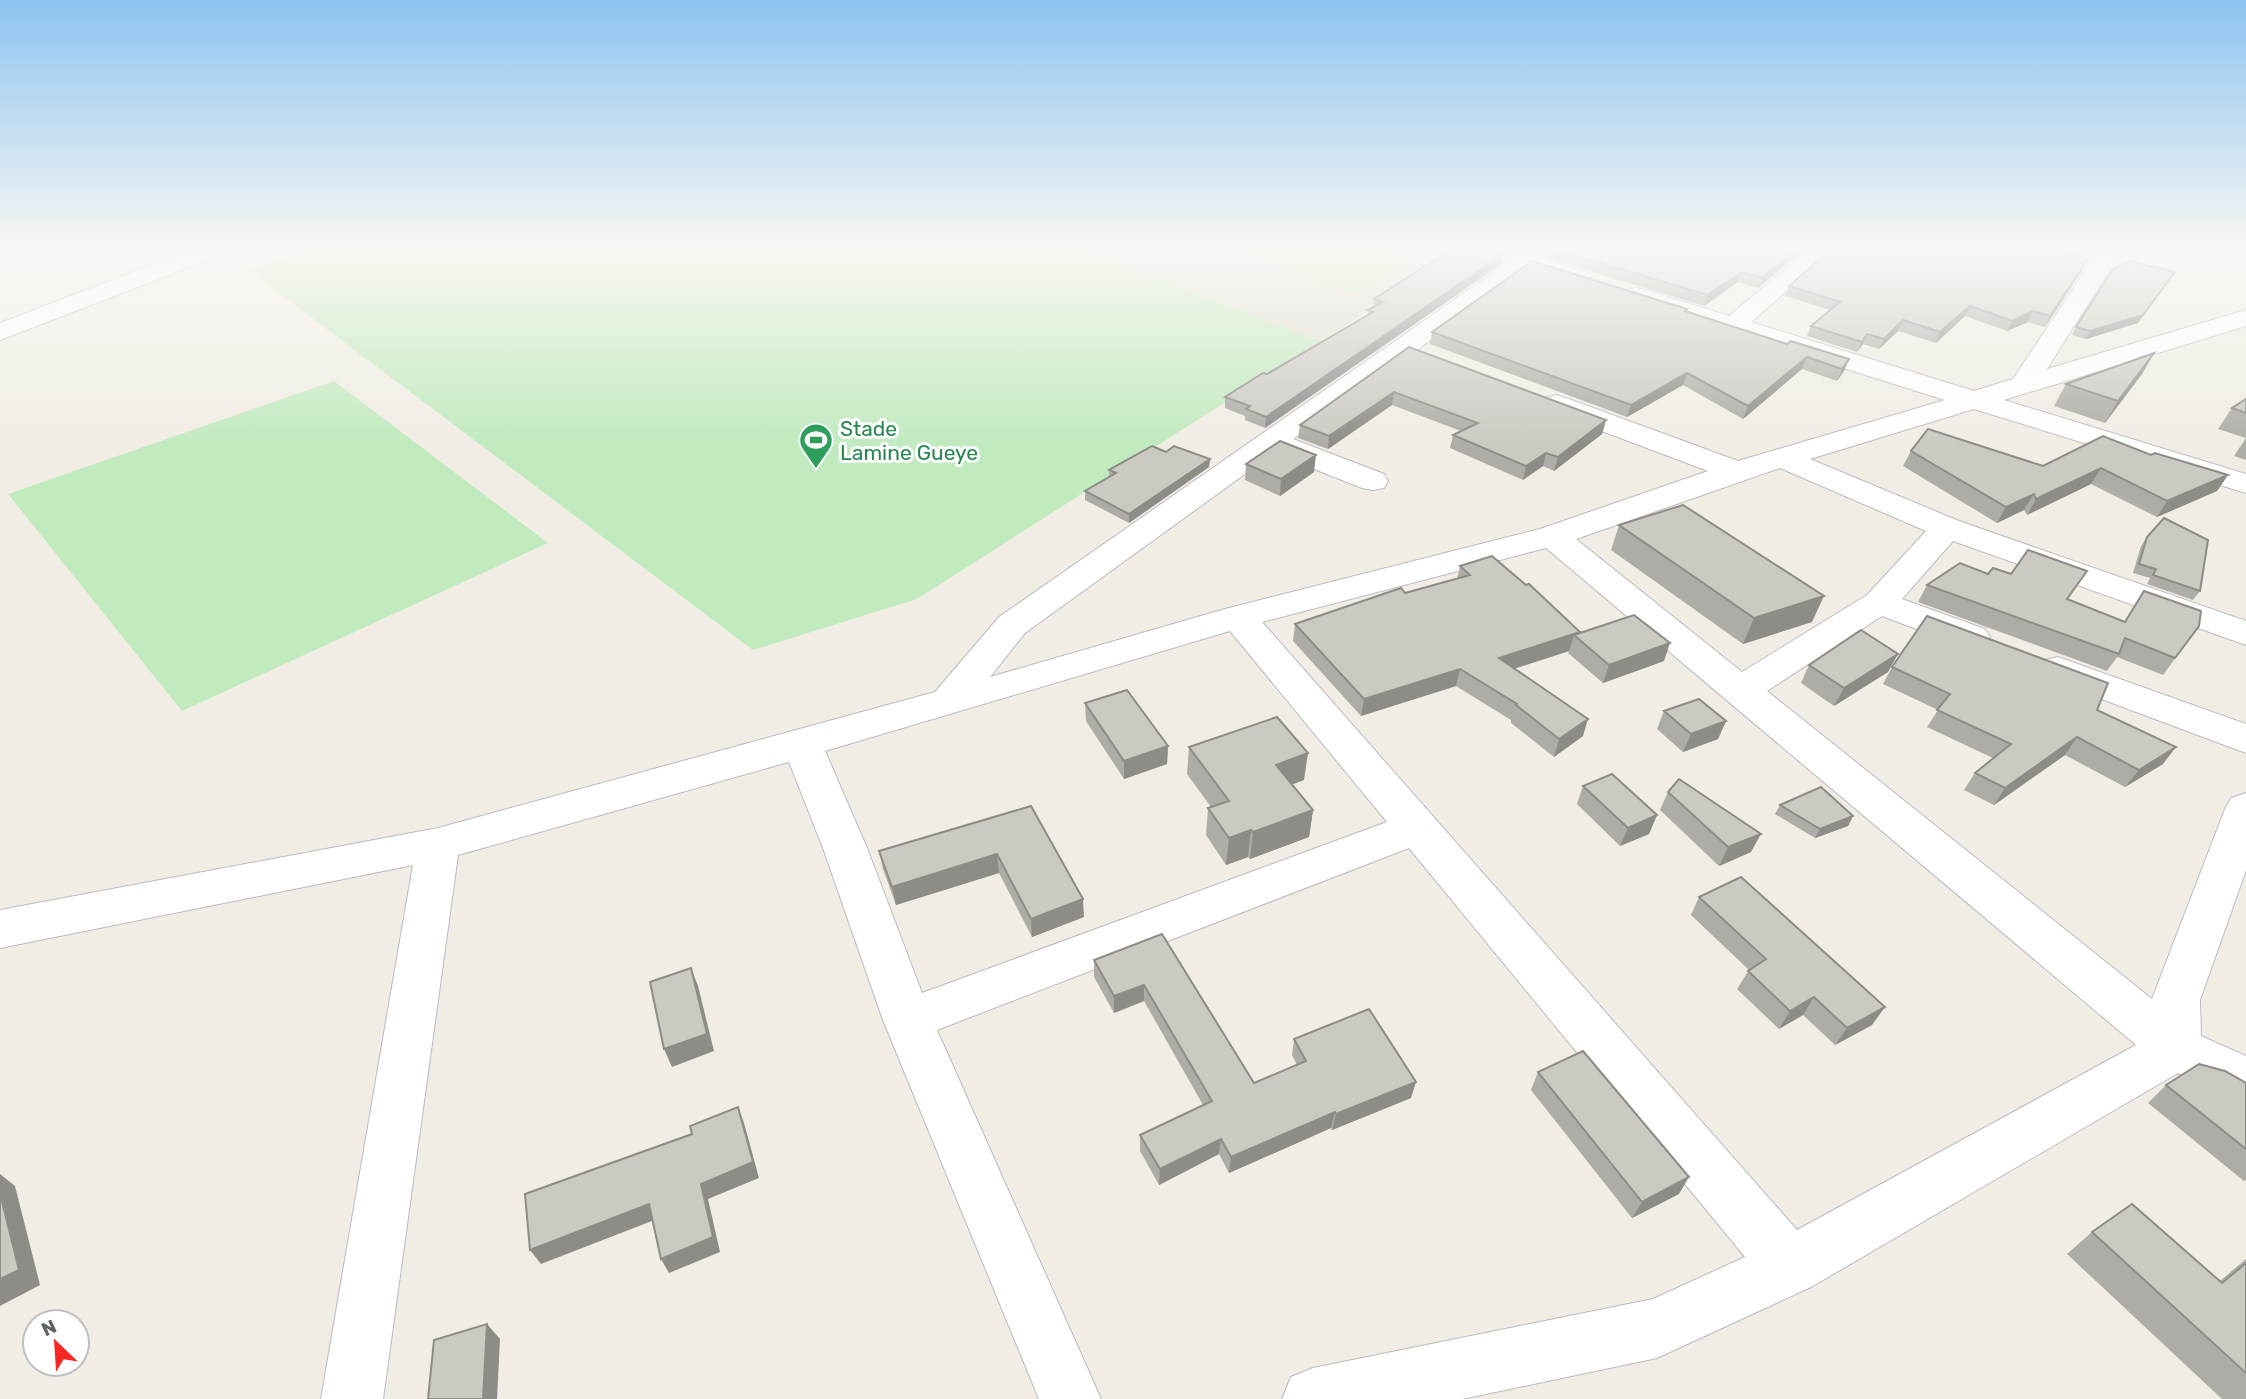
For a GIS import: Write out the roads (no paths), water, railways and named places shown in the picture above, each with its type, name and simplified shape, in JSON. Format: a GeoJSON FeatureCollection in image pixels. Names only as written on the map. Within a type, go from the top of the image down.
{"type":"FeatureCollection","features":[{"type":"Feature","properties":{"kind":"street"},"geometry":{"type":"LineString","coordinates":[[0,332],[44,315]]}},
{"type":"Feature","properties":{"kind":"street"},"geometry":{"type":"LineString","coordinates":[[948,702],[1012,625],[1271,441],[1416,351],[1460,315]]}},
{"type":"Feature","properties":{"kind":"street"},"geometry":{"type":"LineString","coordinates":[[1701,315],[2246,484]]}},
{"type":"Feature","properties":{"kind":"street"},"geometry":{"type":"LineString","coordinates":[[1733,325],[1745,315]]}},
{"type":"Feature","properties":{"kind":"street"},"geometry":{"type":"LineString","coordinates":[[2022,387],[2069,315]]}},
{"type":"Feature","properties":{"kind":"street"},"geometry":{"type":"LineString","coordinates":[[0,929],[438,844],[802,744],[1238,617],[1552,536],[1737,471],[1975,402],[2246,318]]}},
{"type":"Feature","properties":{"kind":"street"},"geometry":{"type":"LineString","coordinates":[[1532,394],[1737,471]]}},
{"type":"Feature","properties":{"kind":"street"},"geometry":{"type":"LineString","coordinates":[[1271,441],[1373,481]]}},
{"type":"Feature","properties":{"kind":"street"},"geometry":{"type":"LineString","coordinates":[[1783,458],[1947,528],[2246,635]]}},
{"type":"Feature","properties":{"kind":"street"},"geometry":{"type":"LineString","coordinates":[[1741,690],[1879,603],[1947,528]]}},
{"type":"Feature","properties":{"kind":"street"},"geometry":{"type":"LineString","coordinates":[[1552,536],[2176,1048],[2246,1081]]}},
{"type":"Feature","properties":{"kind":"street"},"geometry":{"type":"LineString","coordinates":[[1879,603],[2246,738]]}},
{"type":"Feature","properties":{"kind":"street"},"geometry":{"type":"LineString","coordinates":[[1238,617],[1790,1266]]}},
{"type":"Feature","properties":{"kind":"street"},"geometry":{"type":"LineString","coordinates":[[802,744],[845,848],[908,1020],[1070,1399]]}},
{"type":"Feature","properties":{"kind":"street"},"geometry":{"type":"LineString","coordinates":[[2176,1048],[2176,1000],[2246,809]]}},
{"type":"Feature","properties":{"kind":"street"},"geometry":{"type":"LineString","coordinates":[[908,1020],[1417,828]]}},
{"type":"Feature","properties":{"kind":"street"},"geometry":{"type":"LineString","coordinates":[[352,1399],[438,844]]}},
{"type":"Feature","properties":{"kind":"street"},"geometry":{"type":"LineString","coordinates":[[1313,1399],[1657,1328],[1790,1266],[2176,1048]]}},
{"type":"Feature","properties":{"kind":"place","name":"Stade Lamine Gueye"},"geometry":{"type":"Point","coordinates":[816,470]}}]}
